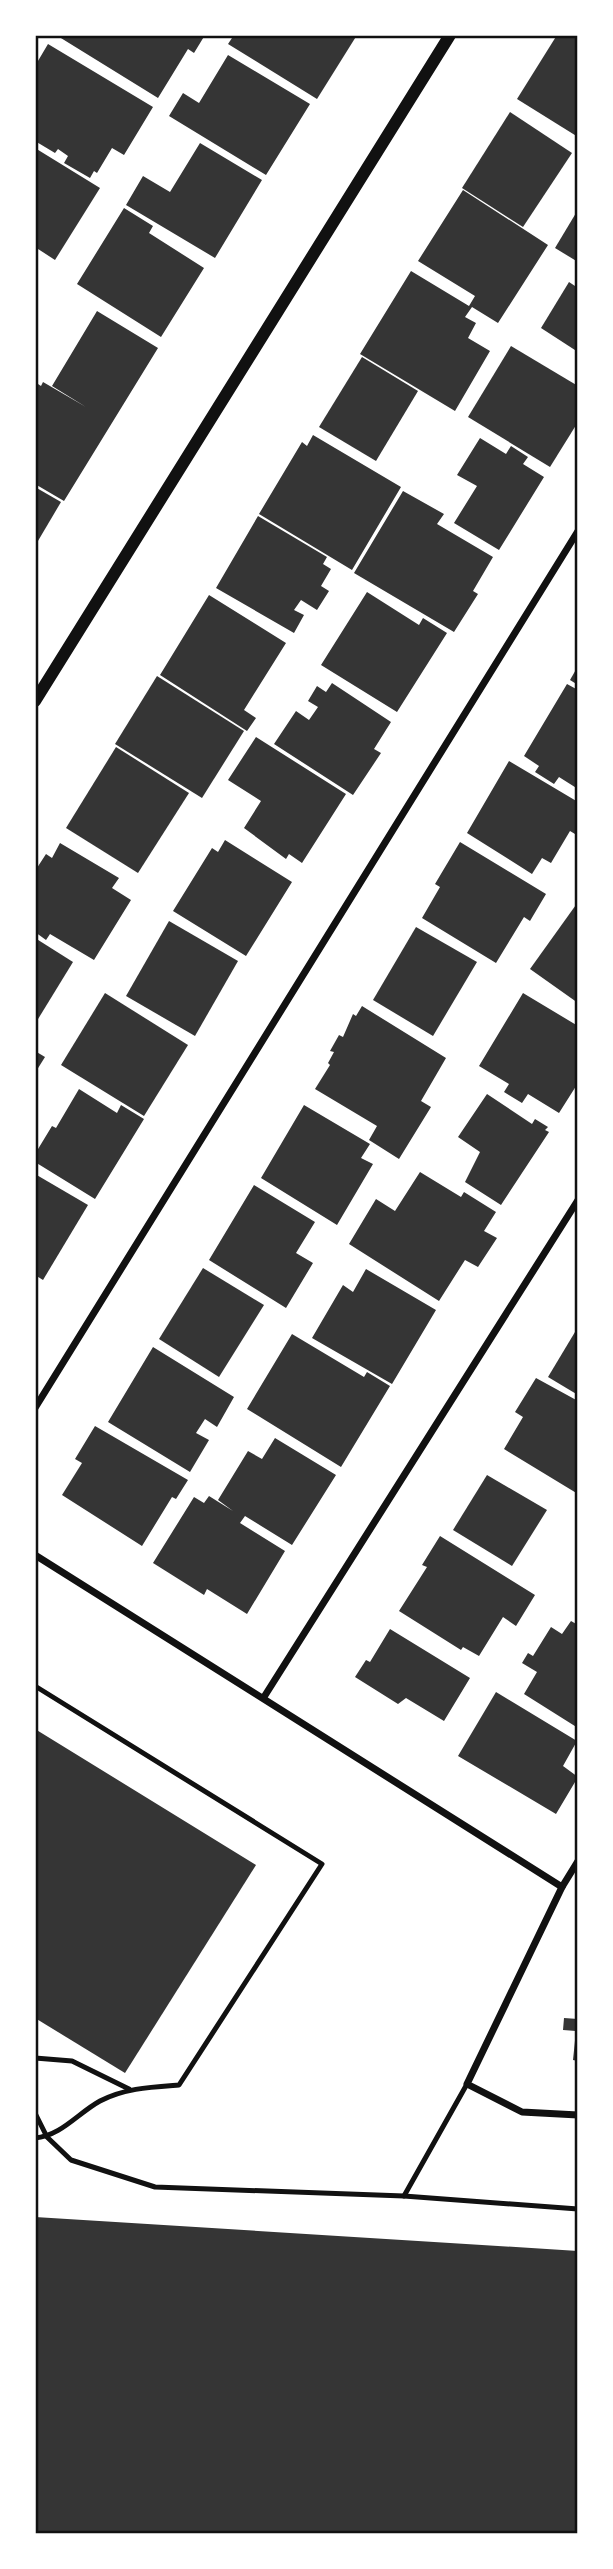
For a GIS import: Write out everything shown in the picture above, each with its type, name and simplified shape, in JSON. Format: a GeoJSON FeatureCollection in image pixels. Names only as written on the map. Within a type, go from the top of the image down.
{"type":"FeatureCollection","features":[{"type":"Feature","properties":{"kind":"street"},"geometry":{"type":"LineString","coordinates":[[35,701],[450,35]]}},
{"type":"Feature","properties":{"kind":"street"},"geometry":{"type":"LineString","coordinates":[[35,1408],[578,531]]}},
{"type":"Feature","properties":{"kind":"street"},"geometry":{"type":"LineString","coordinates":[[264,1697],[578,1200]]}},
{"type":"Feature","properties":{"kind":"street"},"geometry":{"type":"LineString","coordinates":[[35,1555],[562,1886]]}},
{"type":"Feature","properties":{"kind":"street"},"geometry":{"type":"LineString","coordinates":[[578,1861],[562,1886],[467,2084],[522,2112],[578,2115]]}},
{"type":"Feature","properties":{"kind":"lane"},"geometry":{"type":"LineString","coordinates":[[35,1686],[322,1864],[180,2085],[129,2089],[99,2102],[47,2137],[35,2138]]}},
{"type":"Feature","properties":{"kind":"lane"},"geometry":{"type":"LineString","coordinates":[[35,2058],[72,2061],[129,2089]]}},
{"type":"Feature","properties":{"kind":"lane"},"geometry":{"type":"LineString","coordinates":[[404,2196],[467,2084]]}},
{"type":"Feature","properties":{"kind":"lane"},"geometry":{"type":"LineString","coordinates":[[35,2113],[47,2137],[71,2160],[155,2187],[404,2196],[578,2208]]}},
{"type":"Feature","properties":{"kind":"building"},"geometry":{"type":"Polygon","coordinates":[[[56,35],[205,35],[194,53],[188,49],[158,98],[56,35]]]}},
{"type":"Feature","properties":{"kind":"building"},"geometry":{"type":"Polygon","coordinates":[[[234,35],[357,35],[317,99],[228,44],[234,35]]]}},
{"type":"Feature","properties":{"kind":"building"},"geometry":{"type":"Polygon","coordinates":[[[557,35],[578,35],[578,137],[517,99],[557,35]]]}},
{"type":"Feature","properties":{"kind":"building"},"geometry":{"type":"Polygon","coordinates":[[[48,44],[153,107],[124,155],[112,148],[97,173],[94,171],[90,178],[64,163],[68,156],[58,149],[55,153],[35,141],[35,66],[48,44]]]}},
{"type":"Feature","properties":{"kind":"building"},"geometry":{"type":"Polygon","coordinates":[[[228,55],[310,104],[266,175],[169,116],[183,93],[199,103],[228,55]]]}},
{"type":"Feature","properties":{"kind":"building"},"geometry":{"type":"Polygon","coordinates":[[[510,112],[572,153],[523,227],[462,188],[510,112]]]}},
{"type":"Feature","properties":{"kind":"building"},"geometry":{"type":"Polygon","coordinates":[[[200,143],[262,180],[215,258],[126,205],[143,176],[170,192],[200,143]]]}},
{"type":"Feature","properties":{"kind":"building"},"geometry":{"type":"Polygon","coordinates":[[[35,148],[100,188],[55,260],[35,247],[35,148]]]}},
{"type":"Feature","properties":{"kind":"building"},"geometry":{"type":"Polygon","coordinates":[[[463,190],[548,245],[498,323],[472,307],[465,317],[476,323],[468,338],[490,351],[455,411],[360,354],[411,271],[469,306],[475,296],[418,261],[463,190]]]}},
{"type":"Feature","properties":{"kind":"building"},"geometry":{"type":"Polygon","coordinates":[[[124,208],[153,226],[149,233],[204,268],[161,337],[77,284],[124,208]]]}},
{"type":"Feature","properties":{"kind":"building"},"geometry":{"type":"Polygon","coordinates":[[[576,213],[578,215],[578,262],[555,248],[576,213]]]}},
{"type":"Feature","properties":{"kind":"building"},"geometry":{"type":"Polygon","coordinates":[[[569,282],[578,288],[578,352],[541,328],[569,282]]]}},
{"type":"Feature","properties":{"kind":"building"},"geometry":{"type":"Polygon","coordinates":[[[97,311],[158,348],[64,501],[35,484],[35,382],[41,386],[43,382],[86,407],[52,386],[97,311]]]}},
{"type":"Feature","properties":{"kind":"building"},"geometry":{"type":"Polygon","coordinates":[[[511,346],[578,386],[578,422],[550,467],[468,417],[511,346]]]}},
{"type":"Feature","properties":{"kind":"building"},"geometry":{"type":"Polygon","coordinates":[[[362,357],[418,391],[376,461],[319,427],[362,357]]]}},
{"type":"Feature","properties":{"kind":"building"},"geometry":{"type":"Polygon","coordinates":[[[313,435],[401,487],[352,570],[259,514],[302,442],[307,446],[313,435]]]}},
{"type":"Feature","properties":{"kind":"building"},"geometry":{"type":"Polygon","coordinates":[[[480,438],[506,454],[511,446],[528,457],[523,464],[544,477],[499,550],[454,523],[477,486],[457,475],[480,438]]]}},
{"type":"Feature","properties":{"kind":"building"},"geometry":{"type":"Polygon","coordinates":[[[35,487],[61,502],[35,546],[35,487]]]}},
{"type":"Feature","properties":{"kind":"building"},"geometry":{"type":"Polygon","coordinates":[[[403,491],[444,514],[437,524],[493,557],[473,591],[478,594],[454,632],[354,573],[403,491]]]}},
{"type":"Feature","properties":{"kind":"building"},"geometry":{"type":"Polygon","coordinates":[[[258,516],[327,557],[323,564],[331,569],[321,586],[329,591],[317,610],[301,600],[294,610],[304,615],[294,633],[216,588],[258,516]]]}},
{"type":"Feature","properties":{"kind":"building"},"geometry":{"type":"Polygon","coordinates":[[[367,592],[419,625],[423,618],[447,633],[397,712],[321,665],[367,592]]]}},
{"type":"Feature","properties":{"kind":"building"},"geometry":{"type":"Polygon","coordinates":[[[209,595],[286,643],[244,710],[256,718],[247,731],[160,675],[209,595]]]}},
{"type":"Feature","properties":{"kind":"building"},"geometry":{"type":"Polygon","coordinates":[[[578,666],[578,685],[570,680],[578,666]]]}},
{"type":"Feature","properties":{"kind":"building"},"geometry":{"type":"Polygon","coordinates":[[[157,676],[244,731],[202,798],[115,744],[157,676]]]}},
{"type":"Feature","properties":{"kind":"building"},"geometry":{"type":"Polygon","coordinates":[[[332,683],[391,722],[374,749],[381,753],[353,795],[274,744],[296,711],[309,720],[318,707],[308,701],[317,686],[326,692],[332,683]]]}},
{"type":"Feature","properties":{"kind":"building"},"geometry":{"type":"Polygon","coordinates":[[[567,684],[578,690],[578,789],[559,777],[554,784],[535,772],[539,766],[524,756],[567,684]]]}},
{"type":"Feature","properties":{"kind":"building"},"geometry":{"type":"Polygon","coordinates":[[[256,737],[346,794],[302,863],[289,854],[286,859],[244,828],[261,801],[228,780],[256,737]]]}},
{"type":"Feature","properties":{"kind":"building"},"geometry":{"type":"Polygon","coordinates":[[[116,747],[189,793],[138,873],[66,828],[116,747]]]}},
{"type":"Feature","properties":{"kind":"building"},"geometry":{"type":"Polygon","coordinates":[[[509,761],[578,802],[575,834],[570,831],[551,863],[542,858],[532,874],[467,833],[509,761]]]}},
{"type":"Feature","properties":{"kind":"building"},"geometry":{"type":"Polygon","coordinates":[[[225,840],[292,882],[246,956],[173,911],[212,848],[218,852],[225,840]]]}},
{"type":"Feature","properties":{"kind":"building"},"geometry":{"type":"Polygon","coordinates":[[[460,842],[546,894],[530,921],[524,917],[496,963],[422,918],[440,887],[435,884],[460,842]]]}},
{"type":"Feature","properties":{"kind":"building"},"geometry":{"type":"Polygon","coordinates":[[[60,843],[119,878],[112,888],[131,900],[94,960],[50,934],[46,940],[35,932],[38,925],[35,924],[35,871],[46,854],[52,858],[60,843]]]}},
{"type":"Feature","properties":{"kind":"building"},"geometry":{"type":"Polygon","coordinates":[[[578,902],[578,1003],[530,969],[578,902]]]}},
{"type":"Feature","properties":{"kind":"building"},"geometry":{"type":"Polygon","coordinates":[[[169,921],[238,961],[195,1036],[126,996],[169,921]]]}},
{"type":"Feature","properties":{"kind":"building"},"geometry":{"type":"Polygon","coordinates":[[[416,927],[477,962],[433,1036],[373,1000],[416,927]]]}},
{"type":"Feature","properties":{"kind":"building"},"geometry":{"type":"Polygon","coordinates":[[[35,938],[73,962],[35,1024],[35,938]]]}},
{"type":"Feature","properties":{"kind":"building"},"geometry":{"type":"Polygon","coordinates":[[[105,993],[188,1045],[144,1116],[61,1065],[105,993]]]}},
{"type":"Feature","properties":{"kind":"building"},"geometry":{"type":"Polygon","coordinates":[[[523,993],[578,1026],[578,1083],[559,1113],[528,1094],[522,1103],[504,1092],[509,1084],[479,1066],[523,993]]]}},
{"type":"Feature","properties":{"kind":"building"},"geometry":{"type":"Polygon","coordinates":[[[362,1006],[446,1058],[421,1101],[431,1107],[399,1159],[369,1140],[377,1126],[315,1089],[330,1065],[328,1063],[334,1052],[330,1051],[339,1035],[343,1037],[353,1014],[356,1016],[362,1006]]]}},
{"type":"Feature","properties":{"kind":"building"},"geometry":{"type":"Polygon","coordinates":[[[35,1051],[45,1057],[35,1073],[35,1051]]]}},
{"type":"Feature","properties":{"kind":"building"},"geometry":{"type":"Polygon","coordinates":[[[79,1089],[117,1113],[121,1105],[144,1119],[95,1199],[35,1162],[35,1154],[52,1126],[56,1128],[79,1089]]]}},
{"type":"Feature","properties":{"kind":"building"},"geometry":{"type":"Polygon","coordinates":[[[487,1094],[532,1124],[535,1119],[548,1127],[545,1130],[549,1132],[501,1205],[465,1182],[480,1152],[458,1137],[487,1094]]]}},
{"type":"Feature","properties":{"kind":"building"},"geometry":{"type":"Polygon","coordinates":[[[304,1105],[370,1144],[361,1158],[373,1164],[337,1225],[261,1178],[304,1105]]]}},
{"type":"Feature","properties":{"kind":"building"},"geometry":{"type":"Polygon","coordinates":[[[420,1172],[461,1197],[464,1192],[496,1212],[484,1231],[497,1238],[478,1267],[465,1260],[439,1301],[349,1244],[376,1199],[395,1211],[420,1172]]]}},
{"type":"Feature","properties":{"kind":"building"},"geometry":{"type":"Polygon","coordinates":[[[35,1174],[88,1205],[43,1280],[35,1275],[35,1174]]]}},
{"type":"Feature","properties":{"kind":"building"},"geometry":{"type":"Polygon","coordinates":[[[254,1185],[315,1222],[296,1253],[313,1263],[286,1308],[209,1260],[254,1185]]]}},
{"type":"Feature","properties":{"kind":"building"},"geometry":{"type":"Polygon","coordinates":[[[203,1268],[264,1305],[219,1377],[159,1339],[203,1268]]]}},
{"type":"Feature","properties":{"kind":"building"},"geometry":{"type":"Polygon","coordinates":[[[366,1269],[436,1310],[392,1384],[312,1338],[343,1285],[353,1292],[366,1269]]]}},
{"type":"Feature","properties":{"kind":"building"},"geometry":{"type":"Polygon","coordinates":[[[578,1327],[578,1395],[548,1377],[578,1327]]]}},
{"type":"Feature","properties":{"kind":"building"},"geometry":{"type":"Polygon","coordinates":[[[292,1334],[364,1377],[367,1372],[390,1386],[341,1467],[247,1409],[292,1334]]]}},
{"type":"Feature","properties":{"kind":"building"},"geometry":{"type":"Polygon","coordinates":[[[153,1347],[234,1397],[217,1427],[205,1419],[196,1433],[209,1440],[190,1472],[108,1422],[153,1347]]]}},
{"type":"Feature","properties":{"kind":"building"},"geometry":{"type":"Polygon","coordinates":[[[536,1378],[578,1401],[578,1494],[504,1449],[523,1417],[515,1412],[536,1378]]]}},
{"type":"Feature","properties":{"kind":"building"},"geometry":{"type":"Polygon","coordinates":[[[95,1426],[188,1480],[176,1499],[172,1497],[142,1546],[62,1495],[82,1463],[75,1459],[95,1426]]]}},
{"type":"Feature","properties":{"kind":"building"},"geometry":{"type":"Polygon","coordinates":[[[275,1438],[336,1475],[292,1545],[245,1516],[240,1523],[285,1551],[247,1614],[207,1589],[204,1595],[153,1563],[194,1497],[204,1503],[209,1496],[233,1511],[218,1500],[248,1451],[262,1459],[275,1438]]]}},
{"type":"Feature","properties":{"kind":"building"},"geometry":{"type":"Polygon","coordinates":[[[487,1475],[547,1510],[512,1566],[453,1530],[487,1475]]]}},
{"type":"Feature","properties":{"kind":"building"},"geometry":{"type":"Polygon","coordinates":[[[440,1536],[535,1595],[516,1626],[503,1617],[479,1656],[463,1647],[461,1650],[399,1611],[427,1567],[422,1565],[440,1536]]]}},
{"type":"Feature","properties":{"kind":"building"},"geometry":{"type":"Polygon","coordinates":[[[571,1621],[578,1625],[578,1728],[524,1694],[537,1672],[522,1663],[528,1653],[533,1656],[551,1627],[562,1634],[571,1621]]]}},
{"type":"Feature","properties":{"kind":"building"},"geometry":{"type":"Polygon","coordinates":[[[390,1629],[470,1678],[444,1721],[406,1698],[398,1704],[355,1677],[366,1660],[370,1662],[390,1629]]]}},
{"type":"Feature","properties":{"kind":"building"},"geometry":{"type":"Polygon","coordinates":[[[496,1692],[577,1741],[563,1766],[578,1777],[556,1814],[458,1756],[496,1692]]]}},
{"type":"Feature","properties":{"kind":"building"},"geometry":{"type":"Polygon","coordinates":[[[35,1729],[256,1865],[125,2073],[35,2018],[35,1729]]]}},
{"type":"Feature","properties":{"kind":"building"},"geometry":{"type":"Polygon","coordinates":[[[564,2018],[578,2019],[578,2061],[573,2060],[576,2031],[563,2030],[564,2018]]]}},
{"type":"Feature","properties":{"kind":"building"},"geometry":{"type":"Polygon","coordinates":[[[35,2217],[578,2251],[578,2534],[35,2534],[35,2217]]]}}]}
